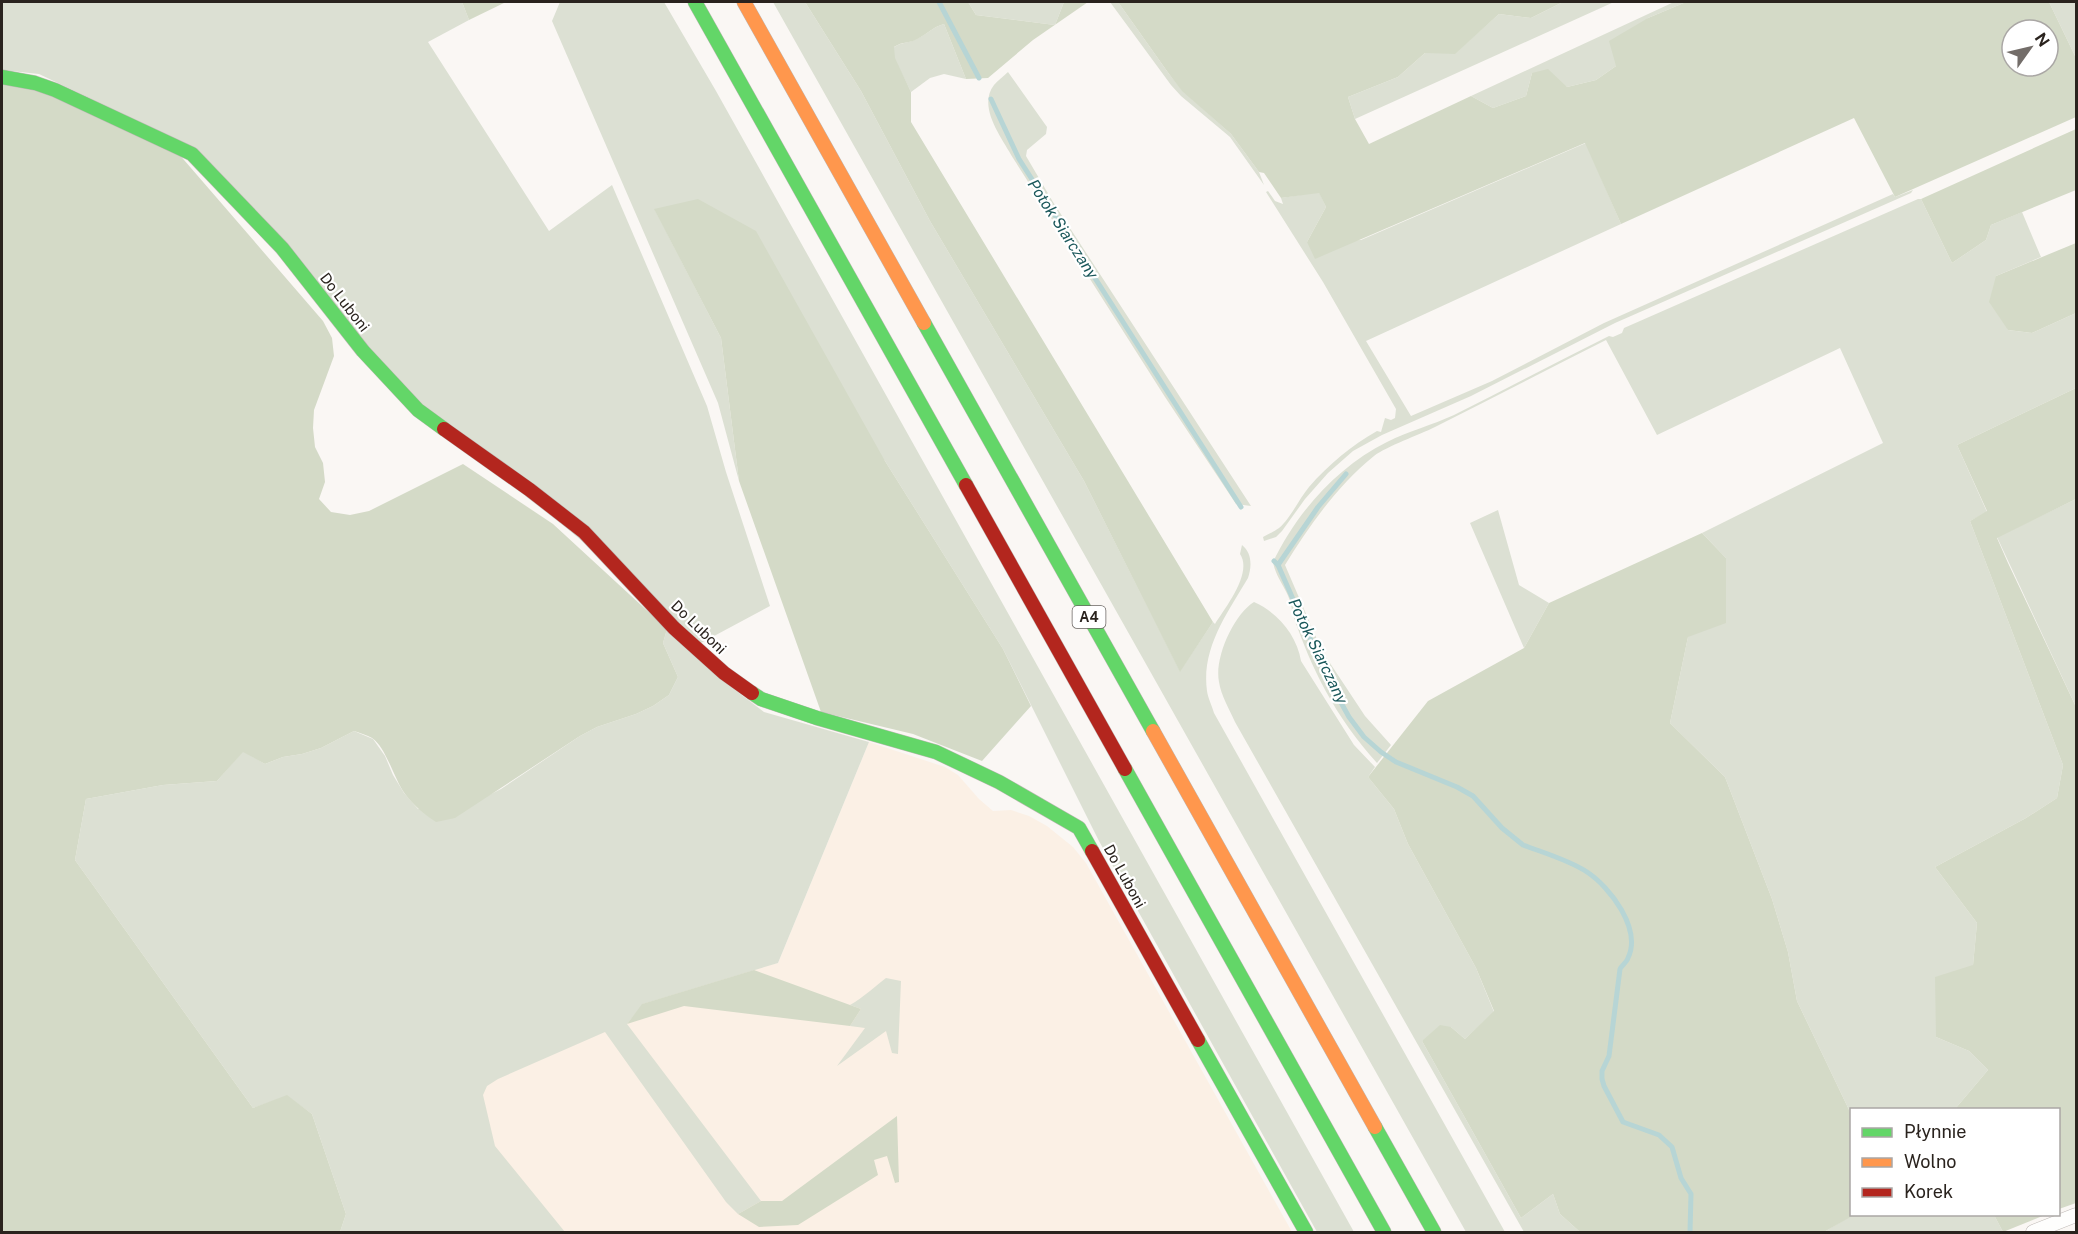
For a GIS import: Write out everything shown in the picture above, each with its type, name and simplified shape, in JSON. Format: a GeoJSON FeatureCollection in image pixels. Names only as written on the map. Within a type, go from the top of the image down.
{"type":"FeatureCollection","features":[{"type":"Feature","properties":{"kind":"main road"},"geometry":{"type":"LineString","coordinates":[[695,2],[1384,1233]]}},
{"type":"Feature","properties":{"kind":"main road","name":"A4"},"geometry":{"type":"LineString","coordinates":[[744,2],[1434,1233]]}},
{"type":"Feature","properties":{"kind":"main road","name":"Do Luboni"},"geometry":{"type":"LineString","coordinates":[[2,77],[35,83],[55,90],[192,154],[282,248],[363,351],[418,410],[530,490],[584,532],[674,628],[724,673],[760,699],[936,752],[999,782],[1079,828],[1306,1233]]}},
{"type":"Feature","properties":{"kind":"street"},"geometry":{"type":"LineString","coordinates":[[2033,1233],[2076,1215]]}},
{"type":"Feature","properties":{"kind":"shaded area"},"geometry":{"type":"Polygon","coordinates":[[[2,2],[462,2],[469,20],[428,42],[549,231],[612,185],[707,406],[770,606],[701,643],[422,404],[165,134],[39,74],[2,70],[2,2]]]}},
{"type":"Feature","properties":{"kind":"shaded area"},"geometry":{"type":"Polygon","coordinates":[[[560,2],[664,2],[716,91],[1354,1232],[1317,1232],[1099,841],[1003,649],[885,461],[655,210],[721,338],[739,481],[718,403],[552,21],[560,2]]]}},
{"type":"Feature","properties":{"kind":"shaded area"},"geometry":{"type":"Polygon","coordinates":[[[773,2],[805,2],[861,91],[930,221],[1084,481],[1180,671],[1213,622],[1215,624],[1236,590],[1243,571],[1240,554],[1242,545],[1248,552],[1250,569],[1248,578],[1218,631],[1208,660],[1207,691],[1214,713],[1505,1232],[1466,1232],[773,2]]]}},
{"type":"Feature","properties":{"kind":"shaded area"},"geometry":{"type":"Polygon","coordinates":[[[968,2],[1064,2],[1055,25],[976,15],[968,2]]]}},
{"type":"Feature","properties":{"kind":"shaded area"},"geometry":{"type":"Polygon","coordinates":[[[1110,2],[1118,2],[1182,90],[1231,134],[1259,172],[1264,185],[1230,137],[1171,85],[1110,2]]]}},
{"type":"Feature","properties":{"kind":"shaded area"},"geometry":{"type":"Polygon","coordinates":[[[1563,2],[1614,2],[1355,119],[1348,97],[1398,77],[1425,53],[1455,53],[1499,14],[1531,18],[1563,2]]]}},
{"type":"Feature","properties":{"kind":"shaded area"},"geometry":{"type":"Polygon","coordinates":[[[1674,2],[1686,2],[1648,18],[1616,66],[1596,80],[1567,87],[1532,73],[1526,96],[1493,108],[1471,96],[1674,2]]]}},
{"type":"Feature","properties":{"kind":"shaded area"},"geometry":{"type":"Polygon","coordinates":[[[2049,2],[2076,2],[2076,58],[2060,25],[2060,18],[2057,18],[2049,2]]]}},
{"type":"Feature","properties":{"kind":"shaded area"},"geometry":{"type":"Polygon","coordinates":[[[944,24],[966,79],[944,74],[930,78],[911,92],[894,58],[893,48],[944,24]]]}},
{"type":"Feature","properties":{"kind":"shaded area"},"geometry":{"type":"Polygon","coordinates":[[[1008,72],[1047,127],[1046,134],[1027,150],[1026,156],[1053,202],[1251,506],[1236,504],[1165,397],[998,132],[990,112],[989,94],[994,85],[1008,72]]]}},
{"type":"Feature","properties":{"kind":"shaded area"},"geometry":{"type":"Polygon","coordinates":[[[1586,143],[1621,224],[1366,341],[1411,416],[1492,381],[1604,323],[1893,194],[1895,197],[1913,190],[1911,193],[1615,323],[1471,396],[1382,435],[1353,451],[1328,473],[1305,499],[1282,531],[1276,537],[1264,541],[1263,537],[1283,524],[1309,487],[1324,471],[1358,443],[1377,431],[1381,432],[1385,418],[1391,420],[1395,418],[1396,409],[1323,282],[1266,192],[1268,191],[1275,201],[1283,204],[1281,198],[1319,192],[1326,207],[1307,242],[1361,240],[1586,143]]]}},
{"type":"Feature","properties":{"kind":"shaded area"},"geometry":{"type":"Polygon","coordinates":[[[1918,199],[1921,199],[1952,263],[1986,240],[1991,225],[2022,212],[2041,257],[1996,276],[2008,330],[2032,333],[2076,313],[2076,388],[1957,445],[1987,512],[1970,521],[2063,765],[2057,798],[2026,818],[1935,867],[1977,923],[1973,965],[1936,1037],[1969,1051],[1988,1070],[1956,1108],[1850,1108],[1850,1112],[1797,1001],[1788,952],[1772,899],[1725,777],[1670,723],[1688,637],[1726,558],[1702,533],[1883,443],[1840,348],[1657,435],[1606,340],[1435,427],[1387,448],[1374,456],[1348,480],[1325,507],[1285,565],[1322,651],[1365,716],[1391,745],[1377,763],[1337,710],[1308,654],[1273,562],[1294,526],[1320,493],[1351,464],[1387,442],[1454,415],[1609,336],[1613,337],[1622,333],[1624,328],[1918,199]]]}},
{"type":"Feature","properties":{"kind":"shaded area"},"geometry":{"type":"Polygon","coordinates":[[[2076,499],[2076,707],[1997,537],[2076,499]]]}},
{"type":"Feature","properties":{"kind":"shaded area"},"geometry":{"type":"Polygon","coordinates":[[[1498,510],[1519,585],[1549,603],[1524,648],[1470,523],[1498,510]]]}},
{"type":"Feature","properties":{"kind":"shaded area"},"geometry":{"type":"Polygon","coordinates":[[[1254,602],[1285,625],[1299,651],[1301,661],[1354,745],[1375,767],[1368,777],[1394,809],[1408,844],[1476,968],[1494,1012],[1465,1039],[1451,1027],[1422,1041],[1521,1218],[1553,1194],[1560,1214],[1580,1232],[1524,1232],[1235,722],[1220,687],[1218,672],[1223,649],[1233,626],[1239,616],[1254,602]]]}},
{"type":"Feature","properties":{"kind":"shaded area"},"geometry":{"type":"Polygon","coordinates":[[[667,629],[722,680],[764,712],[869,742],[778,963],[643,1004],[627,1024],[761,1201],[738,1214],[726,1202],[605,1032],[498,1079],[487,1086],[483,1095],[495,1146],[565,1232],[340,1232],[346,1214],[312,1114],[287,1096],[253,1108],[75,860],[86,799],[163,785],[217,781],[243,751],[265,764],[321,748],[354,731],[373,739],[385,756],[404,793],[418,809],[485,797],[501,789],[580,736],[597,727],[636,714],[669,695],[678,677],[663,643],[667,629]]]}},
{"type":"Feature","properties":{"kind":"shaded area"},"geometry":{"type":"Polygon","coordinates":[[[869,742],[945,767],[958,775],[993,811],[1011,810],[1029,816],[1047,826],[1073,847],[1086,863],[1292,1232],[534,1232],[481,1146],[470,1081],[555,1016],[778,963],[869,742]]]}},
{"type":"Feature","properties":{"kind":"shaded area"},"geometry":{"type":"Polygon","coordinates":[[[886,978],[901,981],[898,1054],[892,1053],[886,1031],[837,1066],[865,1028],[850,1026],[861,1009],[850,1005],[886,978]]]}},
{"type":"Feature","properties":{"kind":"shaded area"},"geometry":{"type":"Polygon","coordinates":[[[1851,1216],[1995,1216],[2003,1232],[1824,1232],[1851,1216]]]}},
{"type":"Feature","properties":{"kind":"green space"},"geometry":{"type":"Polygon","coordinates":[[[462,2],[506,2],[469,20],[462,2]]]}},
{"type":"Feature","properties":{"kind":"green space"},"geometry":{"type":"Polygon","coordinates":[[[805,2],[968,2],[976,15],[1055,25],[1033,40],[988,78],[966,79],[944,24],[913,41],[894,47],[895,58],[911,92],[911,122],[1213,622],[1180,672],[1084,481],[930,221],[861,91],[805,2]]]}},
{"type":"Feature","properties":{"kind":"green space"},"geometry":{"type":"Polygon","coordinates":[[[1064,2],[1088,2],[1055,25],[1064,2]]]}},
{"type":"Feature","properties":{"kind":"green space"},"geometry":{"type":"Polygon","coordinates":[[[1118,2],[1563,2],[1531,18],[1499,14],[1455,54],[1425,53],[1398,77],[1348,97],[1355,119],[1369,144],[1471,96],[1493,108],[1526,96],[1532,73],[1548,69],[1567,87],[1596,80],[1616,66],[1609,41],[1648,18],[1686,2],[2049,2],[2057,18],[2000,18],[2000,78],[2060,78],[2060,25],[2076,58],[2076,117],[1895,197],[1854,118],[1621,224],[1585,143],[1315,259],[1307,242],[1326,207],[1319,193],[1281,198],[1264,173],[1259,172],[1231,134],[1182,91],[1118,2]]]}},
{"type":"Feature","properties":{"kind":"green space"},"geometry":{"type":"Polygon","coordinates":[[[2,80],[53,95],[178,153],[323,321],[332,338],[334,356],[314,410],[313,428],[315,447],[323,463],[325,482],[319,499],[331,512],[350,515],[369,511],[463,464],[553,524],[667,629],[663,643],[678,677],[669,695],[636,714],[597,727],[580,736],[455,818],[436,822],[419,810],[405,794],[382,748],[370,737],[354,731],[321,748],[265,764],[243,752],[217,781],[163,785],[86,799],[75,860],[253,1108],[287,1095],[312,1114],[346,1214],[340,1232],[2,1232],[2,80]]]}},
{"type":"Feature","properties":{"kind":"green space"},"geometry":{"type":"Polygon","coordinates":[[[2076,129],[2076,190],[1991,225],[1986,240],[1952,263],[1921,199],[2076,129]]]}},
{"type":"Feature","properties":{"kind":"green space"},"geometry":{"type":"Polygon","coordinates":[[[698,199],[756,231],[885,461],[1003,649],[1031,706],[982,761],[913,734],[821,712],[739,481],[721,338],[654,209],[698,199]]]}},
{"type":"Feature","properties":{"kind":"green space"},"geometry":{"type":"Polygon","coordinates":[[[2076,243],[2076,313],[2032,333],[2008,330],[1989,302],[1996,276],[2076,243]]]}},
{"type":"Feature","properties":{"kind":"green space"},"geometry":{"type":"Polygon","coordinates":[[[2076,388],[2076,499],[1997,538],[2076,707],[2076,1203],[2060,1209],[2060,1108],[1956,1108],[1988,1070],[1969,1051],[1936,1037],[1935,977],[1973,965],[1977,923],[1935,867],[2026,818],[2057,798],[2063,765],[1970,521],[1987,511],[1957,445],[2076,388]]]}},
{"type":"Feature","properties":{"kind":"green space"},"geometry":{"type":"Polygon","coordinates":[[[1702,533],[1726,558],[1726,623],[1688,637],[1670,723],[1725,777],[1772,899],[1788,952],[1797,1001],[1850,1112],[1850,1216],[1852,1216],[1824,1232],[1580,1232],[1560,1214],[1553,1194],[1521,1218],[1422,1041],[1440,1025],[1451,1027],[1465,1039],[1494,1011],[1476,968],[1408,844],[1394,809],[1368,777],[1428,701],[1524,648],[1549,603],[1702,533]]]}},
{"type":"Feature","properties":{"kind":"green space"},"geometry":{"type":"Polygon","coordinates":[[[754,970],[861,1009],[850,1026],[684,1006],[627,1024],[642,1004],[754,970]]]}},
{"type":"Feature","properties":{"kind":"green space"},"geometry":{"type":"Polygon","coordinates":[[[897,1116],[899,1182],[895,1183],[887,1156],[874,1160],[878,1175],[798,1225],[759,1227],[738,1214],[761,1201],[782,1201],[897,1116]]]}},
{"type":"Feature","properties":{"kind":"green space"},"geometry":{"type":"Polygon","coordinates":[[[1995,1216],[2043,1216],[2003,1232],[1995,1216]]]}},
{"type":"Feature","properties":{"kind":"waterway","name":"Potok Siarczany"},"geometry":{"type":"LineString","coordinates":[[939,2],[979,78]]}},
{"type":"Feature","properties":{"kind":"waterway","name":"Potok Siarczany"},"geometry":{"type":"LineString","coordinates":[[991,99],[1019,159],[1241,507]]}},
{"type":"Feature","properties":{"kind":"waterway"},"geometry":{"type":"LineString","coordinates":[[1278,565],[1318,507],[1346,474]]}},
{"type":"Feature","properties":{"kind":"waterway","name":"Potok Siarczany"},"geometry":{"type":"LineString","coordinates":[[1274,561],[1278,565],[1329,681],[1349,717],[1364,737],[1396,762],[1473,796],[1502,828],[1523,845],[1564,860],[1587,872],[1614,898],[1627,922],[1631,934],[1631,947],[1620,969],[1609,1056],[1602,1071],[1602,1079],[1623,1122],[1659,1135],[1672,1147],[1681,1178],[1691,1194],[1690,1232]]}},
{"type":"Feature","properties":{"kind":"traffic: fast"},"geometry":{"type":"LineString","coordinates":[[695,2],[966,485]]}},
{"type":"Feature","properties":{"kind":"traffic: fast"},"geometry":{"type":"LineString","coordinates":[[2,77],[35,83],[55,90],[192,154],[282,248],[363,351],[418,410],[444,429]]}},
{"type":"Feature","properties":{"kind":"traffic: fast"},"geometry":{"type":"LineString","coordinates":[[924,323],[1153,731]]}},
{"type":"Feature","properties":{"kind":"traffic: fast"},"geometry":{"type":"LineString","coordinates":[[752,693],[761,699],[817,718],[936,752],[999,782],[1079,828],[1092,851]]}},
{"type":"Feature","properties":{"kind":"traffic: fast"},"geometry":{"type":"LineString","coordinates":[[1125,769],[1384,1232]]}},
{"type":"Feature","properties":{"kind":"traffic: fast"},"geometry":{"type":"LineString","coordinates":[[1198,1040],[1306,1232]]}},
{"type":"Feature","properties":{"kind":"traffic: fast"},"geometry":{"type":"LineString","coordinates":[[1375,1127],[1434,1232]]}},
{"type":"Feature","properties":{"kind":"traffic: slow"},"geometry":{"type":"LineString","coordinates":[[744,2],[924,323]]}},
{"type":"Feature","properties":{"kind":"traffic: slow"},"geometry":{"type":"LineString","coordinates":[[1153,731],[1375,1127]]}},
{"type":"Feature","properties":{"kind":"traffic: jam"},"geometry":{"type":"LineString","coordinates":[[444,429],[530,490],[584,532],[674,628],[724,673],[752,693]]}},
{"type":"Feature","properties":{"kind":"traffic: jam"},"geometry":{"type":"LineString","coordinates":[[966,485],[1125,769]]}},
{"type":"Feature","properties":{"kind":"traffic: jam"},"geometry":{"type":"LineString","coordinates":[[1092,851],[1198,1040]]}}]}
